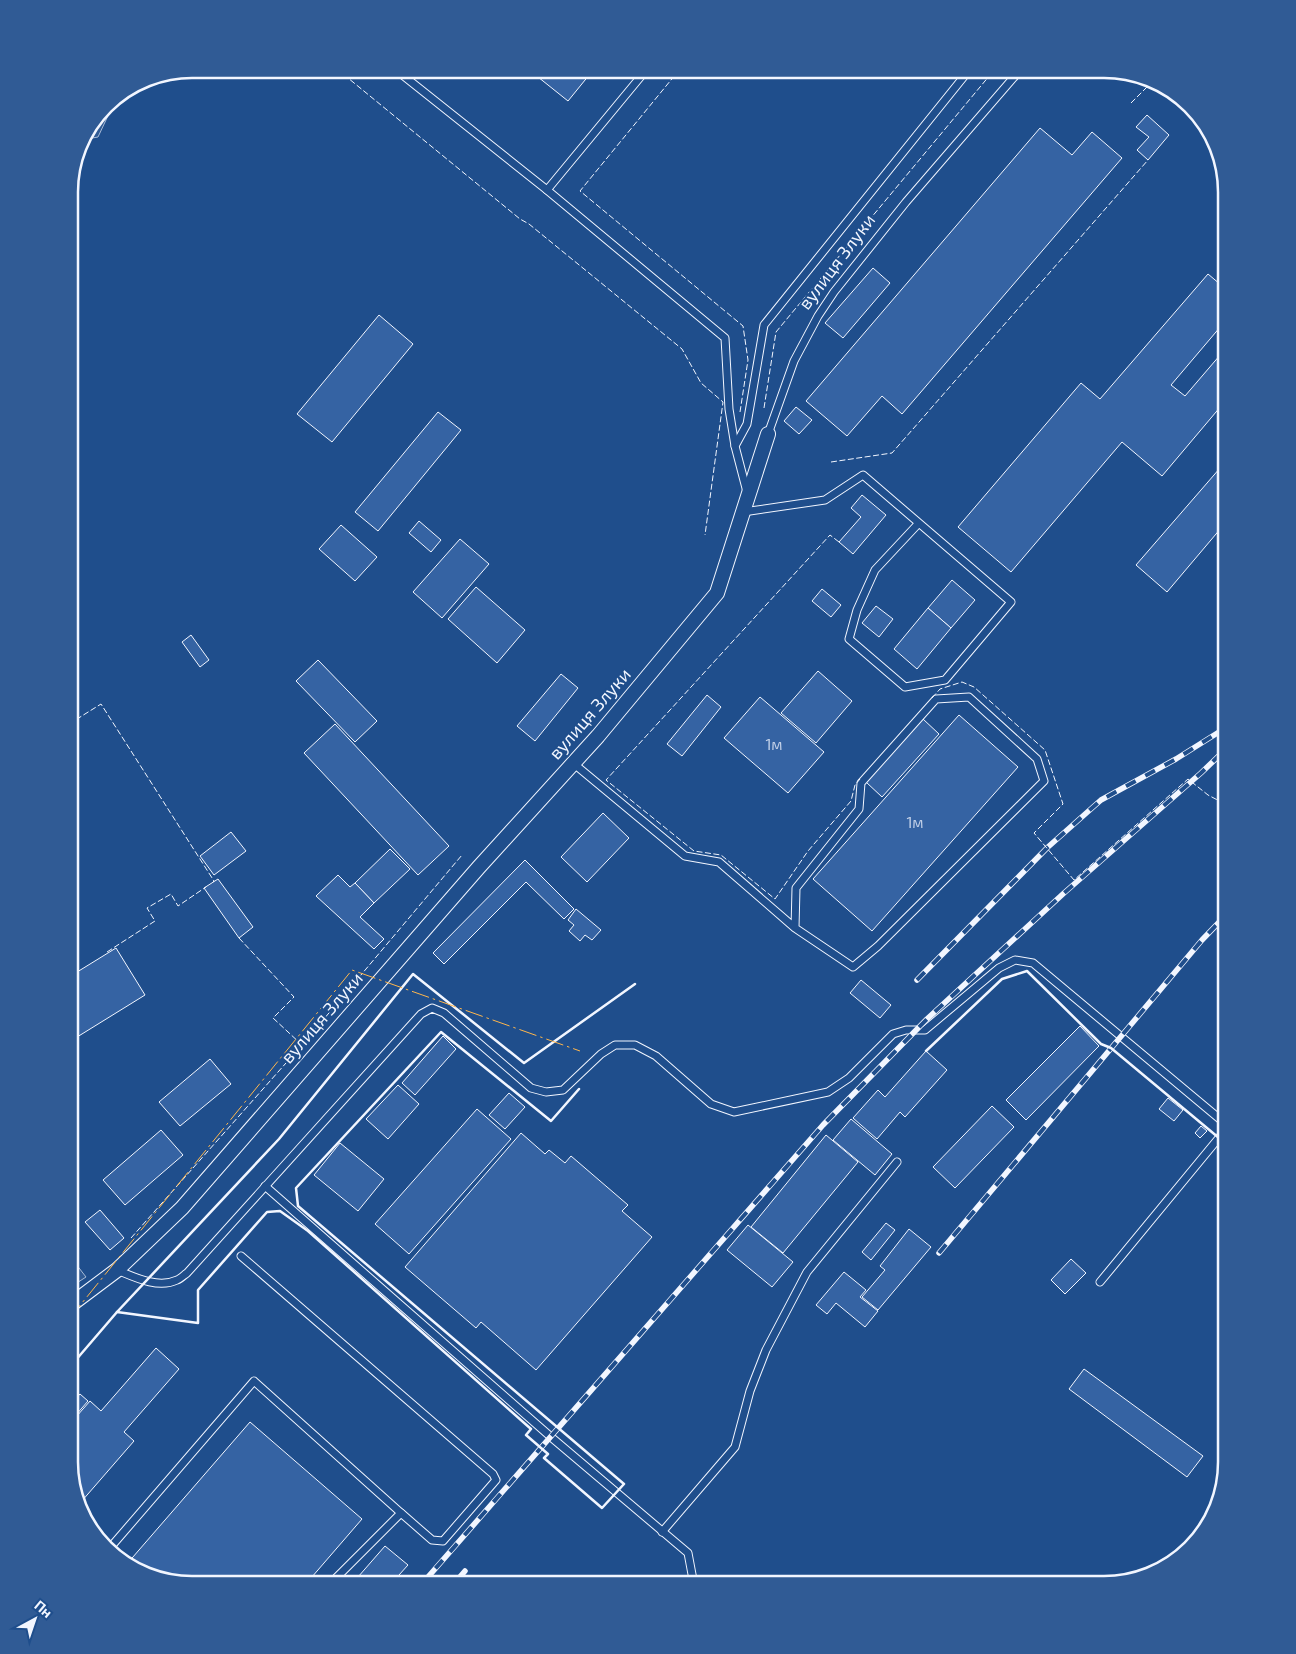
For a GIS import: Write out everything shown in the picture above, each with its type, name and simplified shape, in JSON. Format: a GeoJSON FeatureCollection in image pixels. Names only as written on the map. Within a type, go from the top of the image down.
{"type":"FeatureCollection","features":[{"type":"Feature","properties":{"kind":"street","name":"вулиця Злуки"},"geometry":{"type":"LineString","coordinates":[[78,1299],[116,1270],[182,1208],[472,874],[598,736],[717,593],[768,434]]}},
{"type":"Feature","properties":{"kind":"lane"},"geometry":{"type":"LineString","coordinates":[[406,78],[547,190],[725,338],[729,409],[735,446],[748,497]]}},
{"type":"Feature","properties":{"kind":"lane"},"geometry":{"type":"LineString","coordinates":[[547,190],[640,78]]}},
{"type":"Feature","properties":{"kind":"lane"},"geometry":{"type":"LineString","coordinates":[[735,446],[747,424],[764,325],[963,78]]}},
{"type":"Feature","properties":{"kind":"lane","name":"вулиця Злуки"},"geometry":{"type":"LineString","coordinates":[[768,434],[794,361],[818,316],[834,292],[906,202],[1012,78]]}},
{"type":"Feature","properties":{"kind":"lane"},"geometry":{"type":"LineString","coordinates":[[743,512],[825,500],[863,475],[1011,602],[945,680],[905,688],[849,639],[857,610],[875,570],[918,524]]}},
{"type":"Feature","properties":{"kind":"lane"},"geometry":{"type":"LineString","coordinates":[[573,763],[685,856],[719,862],[795,928],[853,967],[878,946],[1044,781],[1037,759],[969,697],[936,698],[861,783],[859,809],[796,888],[795,928]]}},
{"type":"Feature","properties":{"kind":"lane"},"geometry":{"type":"LineString","coordinates":[[116,1270],[146,1281],[163,1283],[176,1280],[187,1273],[421,1014],[432,1008],[444,1012],[530,1088],[546,1092],[563,1090],[601,1054],[615,1045],[635,1044],[656,1056],[712,1104],[734,1112],[828,1092],[849,1078],[893,1034],[906,1030],[925,1030],[999,968],[1015,960],[1033,963],[1218,1119]]}},
{"type":"Feature","properties":{"kind":"lane"},"geometry":{"type":"LineString","coordinates":[[1100,1282],[1218,1138]]}},
{"type":"Feature","properties":{"kind":"lane"},"geometry":{"type":"LineString","coordinates":[[662,1532],[736,1447],[750,1391],[766,1350],[807,1272],[897,1162]]}},
{"type":"Feature","properties":{"kind":"lane"},"geometry":{"type":"LineString","coordinates":[[266,1186],[551,1437],[688,1553],[692,1576]]}},
{"type":"Feature","properties":{"kind":"lane"},"geometry":{"type":"LineString","coordinates":[[113,1545],[254,1381],[432,1540],[443,1541],[496,1480],[493,1474],[241,1256]]}},
{"type":"Feature","properties":{"kind":"lane"},"geometry":{"type":"LineString","coordinates":[[338,1576],[401,1513]]}},
{"type":"Feature","properties":{"kind":"shaded area"},"geometry":{"type":"Polygon","coordinates":[[[109,113],[98,137],[91,138],[109,113]]]}},
{"type":"Feature","properties":{"kind":"shaded area"},"geometry":{"type":"Polygon","coordinates":[[[78,1267],[86,1277],[78,1282],[78,1267]]]}},
{"type":"Feature","properties":{"kind":"building"},"geometry":{"type":"Polygon","coordinates":[[[539,78],[587,78],[568,101],[539,78]]]}},
{"type":"Feature","properties":{"kind":"building"},"geometry":{"type":"Polygon","coordinates":[[[1147,115],[1169,135],[1148,160],[1137,150],[1149,137],[1136,127],[1147,115]]]}},
{"type":"Feature","properties":{"kind":"building"},"geometry":{"type":"Polygon","coordinates":[[[1040,128],[1072,155],[1092,132],[1122,158],[902,414],[882,396],[847,436],[806,401],[1040,128]]]}},
{"type":"Feature","properties":{"kind":"building"},"geometry":{"type":"Polygon","coordinates":[[[873,268],[890,283],[843,338],[825,323],[873,268]]]}},
{"type":"Feature","properties":{"kind":"building"},"geometry":{"type":"Polygon","coordinates":[[[1208,274],[1218,282],[1218,330],[1171,385],[1185,396],[1218,358],[1218,410],[1162,476],[1122,442],[1011,572],[958,527],[1081,383],[1100,399],[1208,274]]]}},
{"type":"Feature","properties":{"kind":"building"},"geometry":{"type":"Polygon","coordinates":[[[379,315],[413,344],[332,442],[297,414],[379,315]]]}},
{"type":"Feature","properties":{"kind":"building"},"geometry":{"type":"Polygon","coordinates":[[[796,407],[812,420],[799,434],[784,421],[796,407]]]}},
{"type":"Feature","properties":{"kind":"building"},"geometry":{"type":"Polygon","coordinates":[[[438,412],[461,430],[378,531],[355,512],[438,412]]]}},
{"type":"Feature","properties":{"kind":"building"},"geometry":{"type":"Polygon","coordinates":[[[1218,470],[1218,532],[1167,592],[1136,565],[1218,470]]]}},
{"type":"Feature","properties":{"kind":"building"},"geometry":{"type":"Polygon","coordinates":[[[862,495],[886,515],[853,554],[839,542],[861,517],[851,508],[862,495]]]}},
{"type":"Feature","properties":{"kind":"building"},"geometry":{"type":"Polygon","coordinates":[[[419,521],[441,540],[431,552],[409,533],[419,521]]]}},
{"type":"Feature","properties":{"kind":"building"},"geometry":{"type":"Polygon","coordinates":[[[341,525],[377,557],[355,581],[319,549],[341,525]]]}},
{"type":"Feature","properties":{"kind":"building"},"geometry":{"type":"Polygon","coordinates":[[[460,539],[489,564],[442,618],[413,592],[460,539]]]}},
{"type":"Feature","properties":{"kind":"building"},"geometry":{"type":"Polygon","coordinates":[[[952,580],[975,600],[951,628],[928,608],[952,580]]]}},
{"type":"Feature","properties":{"kind":"building"},"geometry":{"type":"Polygon","coordinates":[[[476,587],[525,630],[497,663],[448,619],[476,587]]]}},
{"type":"Feature","properties":{"kind":"building"},"geometry":{"type":"Polygon","coordinates":[[[822,589],[841,605],[831,617],[812,601],[822,589]]]}},
{"type":"Feature","properties":{"kind":"building"},"geometry":{"type":"Polygon","coordinates":[[[876,606],[893,619],[879,637],[862,623],[876,606]]]}},
{"type":"Feature","properties":{"kind":"building"},"geometry":{"type":"Polygon","coordinates":[[[928,608],[951,628],[917,669],[894,649],[928,608]]]}},
{"type":"Feature","properties":{"kind":"building"},"geometry":{"type":"Polygon","coordinates":[[[191,635],[209,660],[200,667],[182,642],[191,635]]]}},
{"type":"Feature","properties":{"kind":"building"},"geometry":{"type":"Polygon","coordinates":[[[318,660],[377,721],[355,742],[296,681],[318,660]]]}},
{"type":"Feature","properties":{"kind":"building"},"geometry":{"type":"Polygon","coordinates":[[[818,671],[852,701],[816,743],[781,713],[818,671]]]}},
{"type":"Feature","properties":{"kind":"building"},"geometry":{"type":"Polygon","coordinates":[[[561,674],[578,688],[535,741],[517,726],[561,674]]]}},
{"type":"Feature","properties":{"kind":"building"},"geometry":{"type":"Polygon","coordinates":[[[707,695],[721,707],[682,756],[667,744],[707,695]]]}},
{"type":"Feature","properties":{"kind":"building"},"geometry":{"type":"Polygon","coordinates":[[[760,697],[824,752],[788,793],[724,738],[760,697]]]}},
{"type":"Feature","properties":{"kind":"building"},"geometry":{"type":"Polygon","coordinates":[[[959,715],[1018,767],[872,931],[813,879],[959,715]]]}},
{"type":"Feature","properties":{"kind":"building"},"geometry":{"type":"Polygon","coordinates":[[[923,719],[939,734],[882,797],[866,782],[923,719]]]}},
{"type":"Feature","properties":{"kind":"building"},"geometry":{"type":"Polygon","coordinates":[[[335,724],[449,846],[418,875],[304,753],[335,724]]]}},
{"type":"Feature","properties":{"kind":"building"},"geometry":{"type":"Polygon","coordinates":[[[603,813],[629,838],[587,882],[561,857],[603,813]]]}},
{"type":"Feature","properties":{"kind":"building"},"geometry":{"type":"Polygon","coordinates":[[[231,832],[246,851],[214,875],[200,856],[231,832]]]}},
{"type":"Feature","properties":{"kind":"building"},"geometry":{"type":"Polygon","coordinates":[[[390,849],[410,869],[374,903],[355,883],[390,849]]]}},
{"type":"Feature","properties":{"kind":"building"},"geometry":{"type":"Polygon","coordinates":[[[525,860],[574,909],[564,919],[526,882],[444,964],[433,953],[525,860]]]}},
{"type":"Feature","properties":{"kind":"building"},"geometry":{"type":"Polygon","coordinates":[[[338,875],[350,887],[355,883],[374,903],[360,917],[384,939],[374,949],[316,896],[338,875]]]}},
{"type":"Feature","properties":{"kind":"building"},"geometry":{"type":"Polygon","coordinates":[[[218,879],[253,927],[239,938],[204,888],[218,879]]]}},
{"type":"Feature","properties":{"kind":"building"},"geometry":{"type":"Polygon","coordinates":[[[576,909],[601,930],[592,940],[585,935],[580,941],[569,931],[574,925],[568,920],[576,909]]]}},
{"type":"Feature","properties":{"kind":"building"},"geometry":{"type":"Polygon","coordinates":[[[116,948],[145,995],[78,1036],[78,971],[116,948]]]}},
{"type":"Feature","properties":{"kind":"building"},"geometry":{"type":"Polygon","coordinates":[[[861,980],[891,1005],[880,1018],[850,993],[861,980]]]}},
{"type":"Feature","properties":{"kind":"building"},"geometry":{"type":"Polygon","coordinates":[[[1080,1026],[1099,1046],[1026,1120],[1006,1100],[1080,1026]]]}},
{"type":"Feature","properties":{"kind":"building"},"geometry":{"type":"Polygon","coordinates":[[[443,1036],[456,1049],[415,1095],[402,1083],[443,1036]]]}},
{"type":"Feature","properties":{"kind":"building"},"geometry":{"type":"Polygon","coordinates":[[[926,1051],[947,1070],[905,1117],[900,1112],[877,1139],[853,1118],[878,1090],[885,1097],[926,1051]]]}},
{"type":"Feature","properties":{"kind":"building"},"geometry":{"type":"Polygon","coordinates":[[[210,1059],[231,1084],[180,1126],[159,1102],[210,1059]]]}},
{"type":"Feature","properties":{"kind":"building"},"geometry":{"type":"Polygon","coordinates":[[[398,1085],[419,1104],[388,1139],[366,1119],[398,1085]]]}},
{"type":"Feature","properties":{"kind":"building"},"geometry":{"type":"Polygon","coordinates":[[[509,1093],[525,1107],[505,1129],[489,1115],[509,1093]]]}},
{"type":"Feature","properties":{"kind":"building"},"geometry":{"type":"Polygon","coordinates":[[[1168,1098],[1183,1110],[1174,1121],[1159,1109],[1168,1098]]]}},
{"type":"Feature","properties":{"kind":"building"},"geometry":{"type":"Polygon","coordinates":[[[992,1106],[1014,1127],[955,1188],[933,1167],[992,1106]]]}},
{"type":"Feature","properties":{"kind":"building"},"geometry":{"type":"Polygon","coordinates":[[[477,1109],[511,1139],[409,1254],[375,1224],[477,1109]]]}},
{"type":"Feature","properties":{"kind":"building"},"geometry":{"type":"Polygon","coordinates":[[[851,1119],[892,1154],[875,1175],[833,1140],[851,1119]]]}},
{"type":"Feature","properties":{"kind":"building"},"geometry":{"type":"Polygon","coordinates":[[[1201,1126],[1207,1131],[1200,1138],[1195,1133],[1201,1126]]]}},
{"type":"Feature","properties":{"kind":"building"},"geometry":{"type":"Polygon","coordinates":[[[161,1130],[183,1155],[125,1205],[103,1180],[161,1130]]]}},
{"type":"Feature","properties":{"kind":"building"},"geometry":{"type":"Polygon","coordinates":[[[521,1133],[545,1154],[549,1150],[565,1163],[571,1156],[628,1205],[622,1211],[652,1237],[536,1370],[481,1322],[476,1328],[405,1267],[521,1133]]]}},
{"type":"Feature","properties":{"kind":"building"},"geometry":{"type":"Polygon","coordinates":[[[826,1135],[858,1162],[783,1253],[751,1227],[826,1135]]]}},
{"type":"Feature","properties":{"kind":"building"},"geometry":{"type":"Polygon","coordinates":[[[340,1143],[384,1179],[358,1211],[314,1175],[340,1143]]]}},
{"type":"Feature","properties":{"kind":"building"},"geometry":{"type":"Polygon","coordinates":[[[100,1210],[124,1238],[110,1250],[85,1222],[100,1210]]]}},
{"type":"Feature","properties":{"kind":"building"},"geometry":{"type":"Polygon","coordinates":[[[886,1223],[895,1230],[871,1260],[862,1252],[886,1223]]]}},
{"type":"Feature","properties":{"kind":"building"},"geometry":{"type":"Polygon","coordinates":[[[748,1225],[793,1262],[772,1287],[727,1250],[748,1225]]]}},
{"type":"Feature","properties":{"kind":"building"},"geometry":{"type":"Polygon","coordinates":[[[909,1229],[931,1247],[878,1310],[862,1297],[885,1270],[880,1266],[909,1229]]]}},
{"type":"Feature","properties":{"kind":"building"},"geometry":{"type":"Polygon","coordinates":[[[1071,1259],[1086,1273],[1065,1294],[1051,1280],[1071,1259]]]}},
{"type":"Feature","properties":{"kind":"building"},"geometry":{"type":"Polygon","coordinates":[[[844,1272],[866,1290],[860,1297],[878,1311],[865,1327],[836,1303],[827,1314],[816,1305],[844,1272]]]}},
{"type":"Feature","properties":{"kind":"building"},"geometry":{"type":"Polygon","coordinates":[[[156,1348],[179,1369],[124,1432],[134,1441],[84,1499],[78,1477],[78,1415],[90,1401],[101,1411],[156,1348]]]}},
{"type":"Feature","properties":{"kind":"building"},"geometry":{"type":"Polygon","coordinates":[[[1084,1369],[1203,1456],[1187,1477],[1069,1389],[1084,1369]]]}},
{"type":"Feature","properties":{"kind":"building"},"geometry":{"type":"Polygon","coordinates":[[[80,1394],[88,1401],[78,1413],[78,1396],[80,1394]]]}},
{"type":"Feature","properties":{"kind":"building"},"geometry":{"type":"Polygon","coordinates":[[[250,1422],[362,1519],[313,1576],[177,1576],[141,1565],[131,1559],[250,1422]]]}},
{"type":"Feature","properties":{"kind":"building"},"geometry":{"type":"Polygon","coordinates":[[[385,1546],[408,1565],[398,1576],[359,1576],[385,1546]]]}},
{"type":"Feature","properties":{"kind":"railway"},"geometry":{"type":"LineString","coordinates":[[917,980],[1048,847],[1101,800],[1176,759],[1218,733]]}},
{"type":"Feature","properties":{"kind":"railway"},"geometry":{"type":"LineString","coordinates":[[429,1576],[823,1125],[927,1019],[1064,893],[1218,757]]}},
{"type":"Feature","properties":{"kind":"railway"},"geometry":{"type":"LineString","coordinates":[[939,1253],[1218,923]]}},
{"type":"Feature","properties":{"kind":"railway"},"geometry":{"type":"LineString","coordinates":[[461,1576],[465,1571]]}},
{"type":"Feature","properties":{"kind":"fence"},"geometry":{"type":"LineString","coordinates":[[348,78],[682,349],[701,383],[723,402],[705,535]]}},
{"type":"Feature","properties":{"kind":"fence"},"geometry":{"type":"LineString","coordinates":[[673,78],[580,191],[743,326],[748,360],[740,412]]}},
{"type":"Feature","properties":{"kind":"fence"},"geometry":{"type":"LineString","coordinates":[[764,408],[776,332],[988,78]]}},
{"type":"Feature","properties":{"kind":"fence"},"geometry":{"type":"LineString","coordinates":[[1131,103],[1148,86]]}},
{"type":"Feature","properties":{"kind":"fence"},"geometry":{"type":"LineString","coordinates":[[831,462],[892,453],[1148,160]]}},
{"type":"Feature","properties":{"kind":"fence"},"geometry":{"type":"LineString","coordinates":[[839,542],[830,535],[606,780],[694,851],[721,855],[775,899],[808,851],[851,801],[855,785],[860,779]]}},
{"type":"Feature","properties":{"kind":"fence"},"geometry":{"type":"LineString","coordinates":[[932,698],[940,689],[962,682],[974,687],[1045,750],[1063,804],[1034,833],[1074,880],[1188,779],[1218,800]]}},
{"type":"Feature","properties":{"kind":"fence"},"geometry":{"type":"LineString","coordinates":[[78,718],[101,704],[213,882]]}},
{"type":"Feature","properties":{"kind":"fence"},"geometry":{"type":"LineString","coordinates":[[239,938],[294,997],[273,1018],[302,1045],[462,855]]}},
{"type":"Feature","properties":{"kind":"fence"},"geometry":{"type":"LineString","coordinates":[[107,952],[155,921],[147,908],[171,894],[178,906],[206,887]]}},
{"type":"Feature","properties":{"kind":"fence"},"geometry":{"type":"LineString","coordinates":[[131,1238],[286,1063]]}},
{"type":"Feature","properties":{"kind":"wall"},"geometry":{"type":"LineString","coordinates":[[926,1051],[1002,979],[1027,971],[1101,1044],[1111,1048],[1218,1137]]}},
{"type":"Feature","properties":{"kind":"wall"},"geometry":{"type":"LineString","coordinates":[[78,1358],[117,1312],[279,1139],[413,974],[524,1063],[635,984]]}},
{"type":"Feature","properties":{"kind":"wall"},"geometry":{"type":"LineString","coordinates":[[117,1312],[198,1323],[198,1290],[267,1212],[280,1211],[308,1231],[531,1429],[526,1435],[548,1454],[544,1458],[602,1508],[624,1484],[298,1206],[296,1188],[441,1032],[551,1121],[579,1089]]}},
{"type":"Feature","properties":{"kind":"power"},"geometry":{"type":"LineString","coordinates":[[78,1308],[352,970],[580,1051]]}}]}
